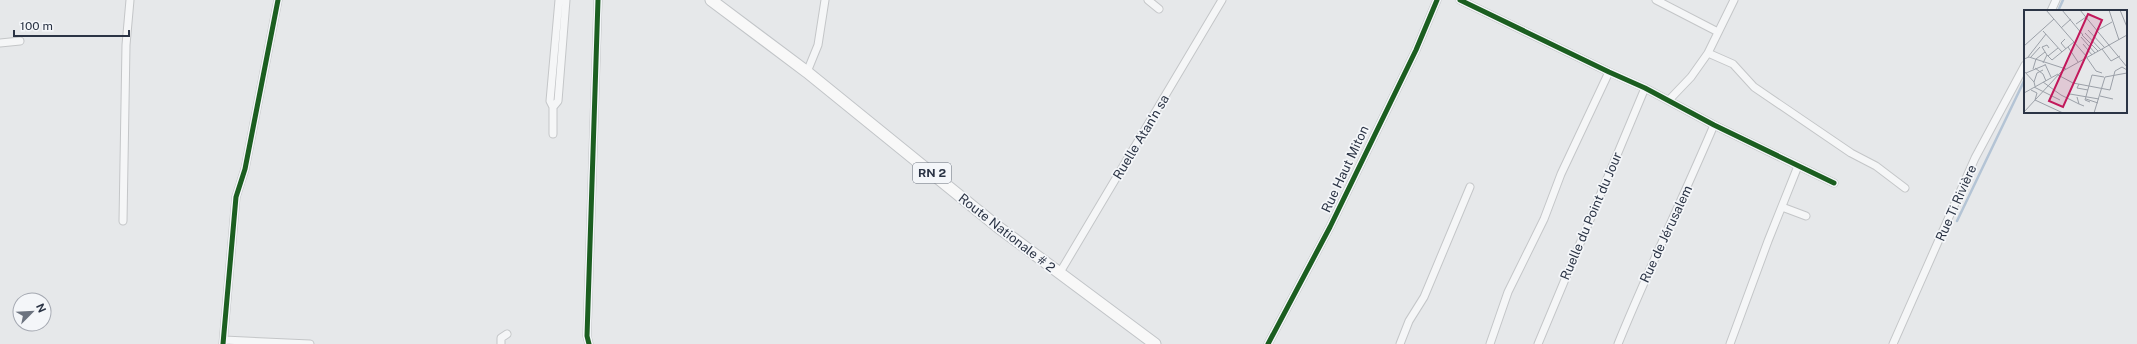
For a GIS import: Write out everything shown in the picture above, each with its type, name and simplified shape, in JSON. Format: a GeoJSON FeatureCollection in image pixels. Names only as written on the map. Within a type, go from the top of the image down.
{"type":"FeatureCollection","features":[{"type":"Feature","properties":{"kind":"main road","name":"Route Nationale # 2"},"geometry":{"type":"LineString","coordinates":[[711,0],[807,72],[998,227],[1059,274],[1155,344]]}},
{"type":"Feature","properties":{"kind":"street"},"geometry":{"type":"LineString","coordinates":[[123,221],[126,45],[130,0]]}},
{"type":"Feature","properties":{"kind":"street"},"geometry":{"type":"LineString","coordinates":[[278,0],[245,169],[236,197],[224,342],[310,344]]}},
{"type":"Feature","properties":{"kind":"street"},"geometry":{"type":"LineString","coordinates":[[553,134],[553,107],[550,101],[559,0]]}},
{"type":"Feature","properties":{"kind":"street"},"geometry":{"type":"LineString","coordinates":[[553,107],[558,102],[566,0]]}},
{"type":"Feature","properties":{"kind":"street"},"geometry":{"type":"LineString","coordinates":[[589,344],[587,336],[598,0]]}},
{"type":"Feature","properties":{"kind":"street"},"geometry":{"type":"LineString","coordinates":[[807,72],[818,45],[825,0]]}},
{"type":"Feature","properties":{"kind":"street"},"geometry":{"type":"LineString","coordinates":[[1148,0],[1159,9]]}},
{"type":"Feature","properties":{"kind":"street","name":"Ruelle Atan'n sa"},"geometry":{"type":"LineString","coordinates":[[1059,274],[1222,0]]}},
{"type":"Feature","properties":{"kind":"street","name":"Rue Haut Miton"},"geometry":{"type":"LineString","coordinates":[[1268,344],[1330,227],[1416,50],[1437,0]]}},
{"type":"Feature","properties":{"kind":"street"},"geometry":{"type":"LineString","coordinates":[[1460,0],[1645,88],[1714,125],[1834,183]]}},
{"type":"Feature","properties":{"kind":"street"},"geometry":{"type":"LineString","coordinates":[[1656,0],[1718,32]]}},
{"type":"Feature","properties":{"kind":"street"},"geometry":{"type":"LineString","coordinates":[[1669,100],[1691,77],[1708,53],[1734,0]]}},
{"type":"Feature","properties":{"kind":"street"},"geometry":{"type":"LineString","coordinates":[[2051,10],[2056,0]]}},
{"type":"Feature","properties":{"kind":"street"},"geometry":{"type":"LineString","coordinates":[[0,43],[20,41]]}},
{"type":"Feature","properties":{"kind":"street"},"geometry":{"type":"LineString","coordinates":[[1708,53],[1733,64],[1754,87],[1851,153],[1876,166],[1905,188]]}},
{"type":"Feature","properties":{"kind":"street","name":"Rue Ti Rivière"},"geometry":{"type":"LineString","coordinates":[[1893,344],[1975,158],[2024,67]]}},
{"type":"Feature","properties":{"kind":"street"},"geometry":{"type":"LineString","coordinates":[[1490,344],[1508,292],[1544,219],[1561,174],[1609,72]]}},
{"type":"Feature","properties":{"kind":"street","name":"Ruelle du Point du Jour"},"geometry":{"type":"LineString","coordinates":[[1538,344],[1645,88]]}},
{"type":"Feature","properties":{"kind":"street","name":"Rue de Jérusalem"},"geometry":{"type":"LineString","coordinates":[[1618,344],[1647,273],[1714,125]]}},
{"type":"Feature","properties":{"kind":"street"},"geometry":{"type":"LineString","coordinates":[[1730,344],[1798,166]]}},
{"type":"Feature","properties":{"kind":"street"},"geometry":{"type":"LineString","coordinates":[[1400,344],[1409,321],[1424,297],[1470,187]]}},
{"type":"Feature","properties":{"kind":"street"},"geometry":{"type":"LineString","coordinates":[[1782,207],[1806,216]]}},
{"type":"Feature","properties":{"kind":"street"},"geometry":{"type":"LineString","coordinates":[[501,344],[502,338],[507,334]]}},
{"type":"Feature","properties":{"kind":"waterway"},"geometry":{"type":"LineString","coordinates":[[2058,10],[2063,0]]}},
{"type":"Feature","properties":{"kind":"waterway"},"geometry":{"type":"LineString","coordinates":[[1957,221],[2024,81]]}},
{"type":"Feature","properties":{"kind":"cycle path"},"geometry":{"type":"LineString","coordinates":[[223,344],[236,197],[245,169],[278,0]]}},
{"type":"Feature","properties":{"kind":"cycle path"},"geometry":{"type":"LineString","coordinates":[[589,344],[587,336],[598,0]]}},
{"type":"Feature","properties":{"kind":"cycle path"},"geometry":{"type":"LineString","coordinates":[[1268,344],[1330,227],[1416,50],[1437,0]]}},
{"type":"Feature","properties":{"kind":"cycle path"},"geometry":{"type":"LineString","coordinates":[[1460,0],[1645,88],[1714,125],[1834,183]]}}]}
